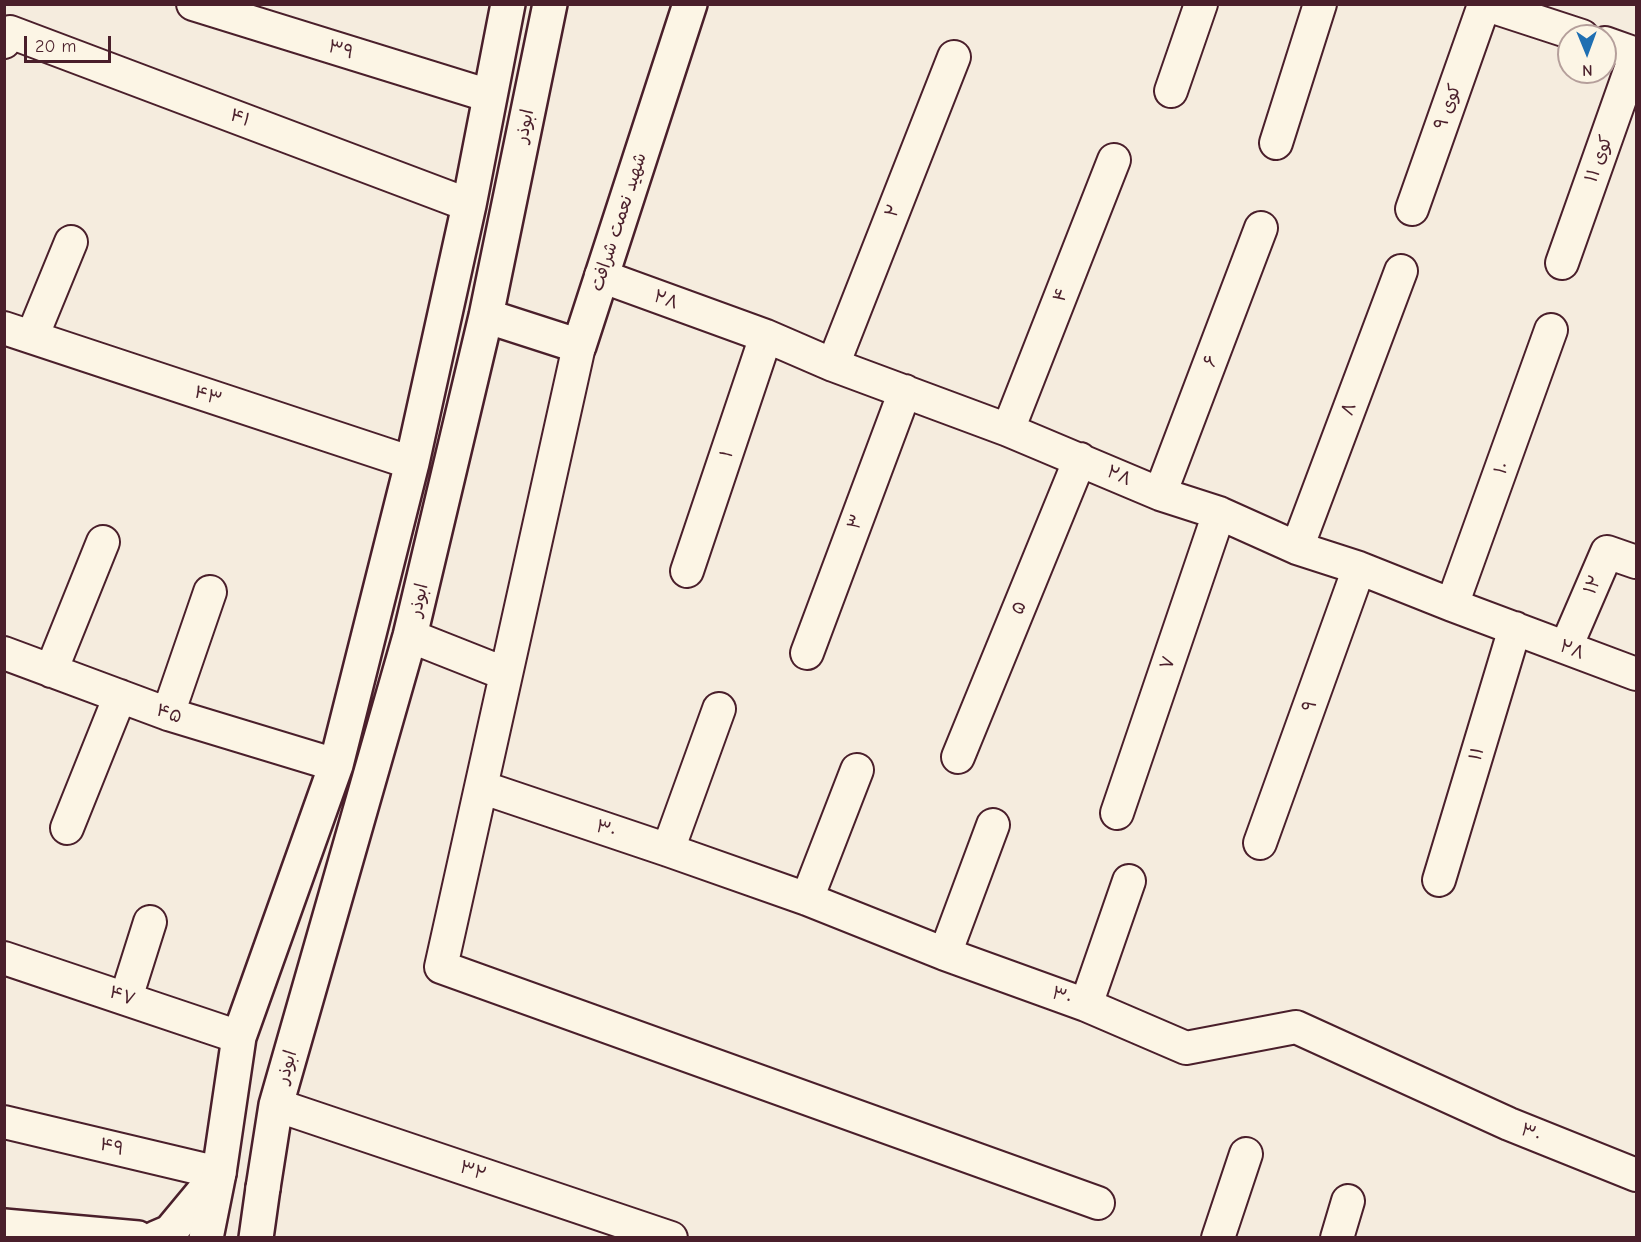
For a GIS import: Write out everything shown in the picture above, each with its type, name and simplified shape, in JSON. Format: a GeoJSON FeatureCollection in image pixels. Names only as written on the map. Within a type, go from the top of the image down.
{"type":"FeatureCollection","features":[{"type":"Feature","properties":{"kind":"main road"},"geometry":{"type":"LineString","coordinates":[[206,1238],[219,1173],[239,1037],[336,765],[412,463],[469,205],[508,4]]}},
{"type":"Feature","properties":{"kind":"main road","name":"ابوذر"},"geometry":{"type":"LineString","coordinates":[[256,1238],[276,1105],[410,636],[486,316],[550,4]]}},
{"type":"Feature","properties":{"kind":"main road","name":"شهید نعمت شرافت"},"geometry":{"type":"LineString","coordinates":[[579,346],[690,4]]}},
{"type":"Feature","properties":{"kind":"main road"},"geometry":{"type":"LineString","coordinates":[[486,316],[579,346]]}},
{"type":"Feature","properties":{"kind":"main road"},"geometry":{"type":"LineString","coordinates":[[156,1238],[170,1233],[219,1173]]}},
{"type":"Feature","properties":{"kind":"main road"},"geometry":{"type":"LineString","coordinates":[[4,1226],[138,1238]]}},
{"type":"Feature","properties":{"kind":"street","name":"۳۹"},"geometry":{"type":"LineString","coordinates":[[193,4],[490,96]]}},
{"type":"Feature","properties":{"kind":"street"},"geometry":{"type":"LineString","coordinates":[[1171,91],[1201,4]]}},
{"type":"Feature","properties":{"kind":"street"},"geometry":{"type":"LineString","coordinates":[[1275,143],[1320,4]]}},
{"type":"Feature","properties":{"kind":"street"},"geometry":{"type":"LineString","coordinates":[[1484,5],[1557,28]]}},
{"type":"Feature","properties":{"kind":"street","name":"کوی ۹"},"geometry":{"type":"LineString","coordinates":[[1412,209],[1484,5]]}},
{"type":"Feature","properties":{"kind":"street","name":"۴۱"},"geometry":{"type":"LineString","coordinates":[[7,37],[469,205]]}},
{"type":"Feature","properties":{"kind":"street"},"geometry":{"type":"LineString","coordinates":[[1617,48],[1636,54]]}},
{"type":"Feature","properties":{"kind":"street","name":"کوی ۱۱"},"geometry":{"type":"LineString","coordinates":[[1562,263],[1636,54]]}},
{"type":"Feature","properties":{"kind":"street","name":"۲"},"geometry":{"type":"LineString","coordinates":[[833,365],[954,57]]}},
{"type":"Feature","properties":{"kind":"street","name":"۴"},"geometry":{"type":"LineString","coordinates":[[1008,430],[1114,160]]}},
{"type":"Feature","properties":{"kind":"street","name":"۶"},"geometry":{"type":"LineString","coordinates":[[1160,494],[1261,228]]}},
{"type":"Feature","properties":{"kind":"street"},"geometry":{"type":"LineString","coordinates":[[18,332],[70,242]]}},
{"type":"Feature","properties":{"kind":"street","name":"۸"},"geometry":{"type":"LineString","coordinates":[[1297,548],[1401,271]]}},
{"type":"Feature","properties":{"kind":"street","name":"۲۸"},"geometry":{"type":"LineString","coordinates":[[601,276],[766,336],[833,365],[1008,430],[1160,494],[1219,513],[1297,548],[1359,568],[1636,674]]}},
{"type":"Feature","properties":{"kind":"street","name":"۱۰"},"geometry":{"type":"LineString","coordinates":[[1452,605],[1551,330]]}},
{"type":"Feature","properties":{"kind":"street","name":"۴۳"},"geometry":{"type":"LineString","coordinates":[[18,332],[412,463]]}},
{"type":"Feature","properties":{"kind":"street","name":"۱"},"geometry":{"type":"LineString","coordinates":[[687,571],[766,336]]}},
{"type":"Feature","properties":{"kind":"street"},"geometry":{"type":"LineString","coordinates":[[579,346],[441,967],[1098,1203]]}},
{"type":"Feature","properties":{"kind":"street","name":"۳"},"geometry":{"type":"LineString","coordinates":[[807,653],[905,391]]}},
{"type":"Feature","properties":{"kind":"street","name":"۵"},"geometry":{"type":"LineString","coordinates":[[958,757],[1080,459]]}},
{"type":"Feature","properties":{"kind":"street","name":"۷"},"geometry":{"type":"LineString","coordinates":[[1117,813],[1219,513]]}},
{"type":"Feature","properties":{"kind":"street"},"geometry":{"type":"LineString","coordinates":[[51,671],[103,542]]}},
{"type":"Feature","properties":{"kind":"street","name":"۱۲"},"geometry":{"type":"LineString","coordinates":[[1566,647],[1607,552],[1636,562]]}},
{"type":"Feature","properties":{"kind":"street","name":"۹"},"geometry":{"type":"LineString","coordinates":[[1260,843],[1359,568]]}},
{"type":"Feature","properties":{"kind":"street"},"geometry":{"type":"LineString","coordinates":[[168,714],[210,592]]}},
{"type":"Feature","properties":{"kind":"street","name":"۱۱"},"geometry":{"type":"LineString","coordinates":[[1439,880],[1515,628]]}},
{"type":"Feature","properties":{"kind":"street"},"geometry":{"type":"LineString","coordinates":[[410,636],[506,674]]}},
{"type":"Feature","properties":{"kind":"street","name":"۴۵"},"geometry":{"type":"LineString","coordinates":[[4,653],[168,714],[336,765]]}},
{"type":"Feature","properties":{"kind":"street"},"geometry":{"type":"LineString","coordinates":[[67,828],[120,696]]}},
{"type":"Feature","properties":{"kind":"street"},"geometry":{"type":"LineString","coordinates":[[668,850],[720,709]]}},
{"type":"Feature","properties":{"kind":"street"},"geometry":{"type":"LineString","coordinates":[[807,899],[856,770]]}},
{"type":"Feature","properties":{"kind":"street","name":"۳۰"},"geometry":{"type":"LineString","coordinates":[[481,787],[807,899],[945,954],[1086,1005],[1186,1048],[1296,1027],[1509,1124],[1636,1175]]}},
{"type":"Feature","properties":{"kind":"street"},"geometry":{"type":"LineString","coordinates":[[945,954],[993,825]]}},
{"type":"Feature","properties":{"kind":"street"},"geometry":{"type":"LineString","coordinates":[[1086,1005],[1129,881]]}},
{"type":"Feature","properties":{"kind":"street"},"geometry":{"type":"LineString","coordinates":[[126,998],[150,922]]}},
{"type":"Feature","properties":{"kind":"street","name":"۴۷"},"geometry":{"type":"LineString","coordinates":[[4,958],[239,1037]]}},
{"type":"Feature","properties":{"kind":"street","name":"۳۲"},"geometry":{"type":"LineString","coordinates":[[276,1105],[670,1238]]}},
{"type":"Feature","properties":{"kind":"street","name":"۴۹"},"geometry":{"type":"LineString","coordinates":[[4,1122],[219,1173]]}},
{"type":"Feature","properties":{"kind":"street"},"geometry":{"type":"LineString","coordinates":[[1218,1238],[1246,1154]]}},
{"type":"Feature","properties":{"kind":"street"},"geometry":{"type":"LineString","coordinates":[[1337,1238],[1348,1201]]}}]}
